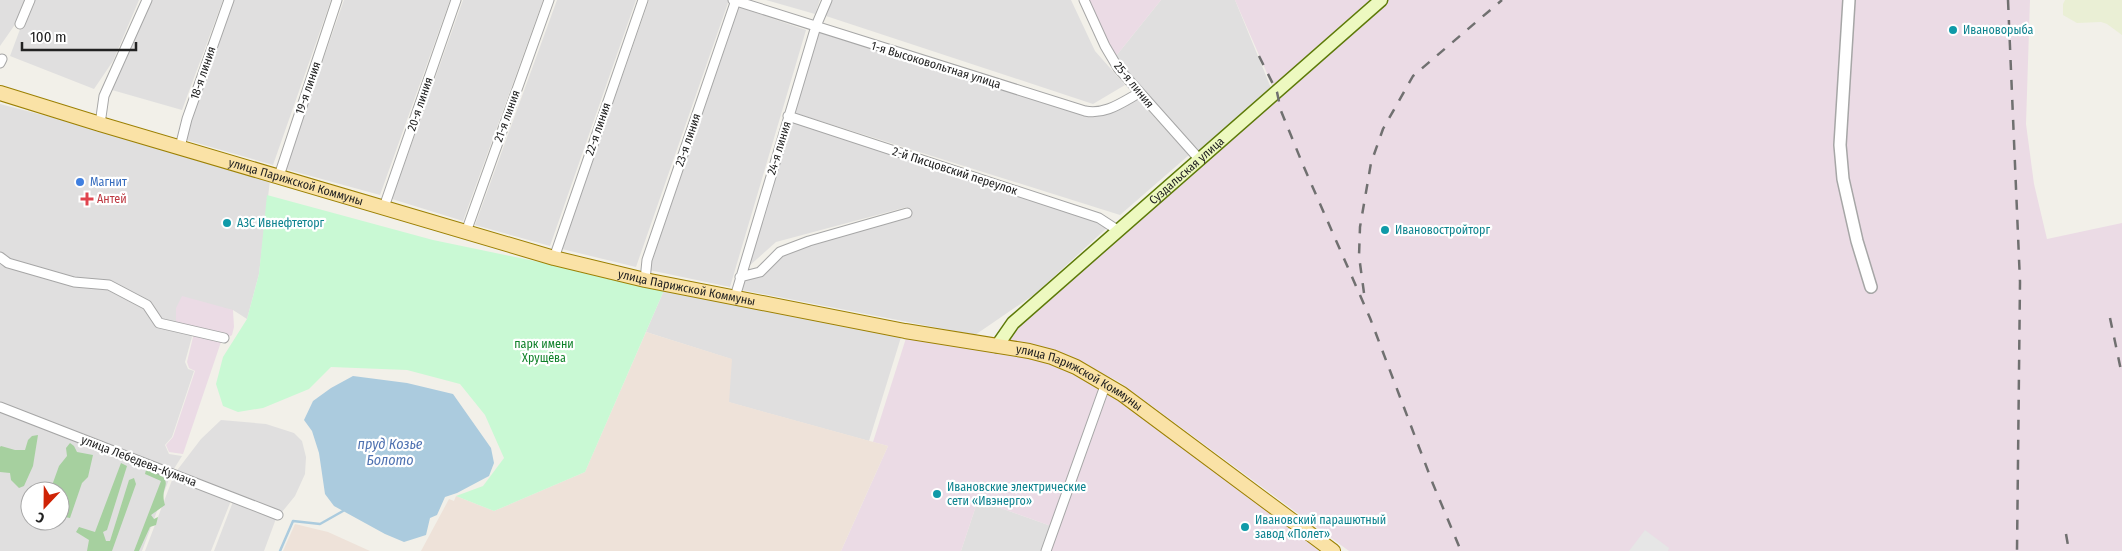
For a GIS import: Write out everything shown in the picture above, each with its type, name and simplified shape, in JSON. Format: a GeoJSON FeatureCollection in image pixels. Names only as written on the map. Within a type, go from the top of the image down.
{"type":"FeatureCollection","features":[{"type":"Feature","properties":{"kind":"main road","name":"Суздальская улица"},"geometry":{"type":"LineString","coordinates":[[997,346],[1013,323],[1381,0]]}},
{"type":"Feature","properties":{"kind":"main road","name":"улица Парижской Коммуны"},"geometry":{"type":"LineString","coordinates":[[0,93],[554,258],[645,280],[905,331],[1052,357],[1106,383],[1333,551]]}},
{"type":"Feature","properties":{"kind":"street"},"geometry":{"type":"LineString","coordinates":[[20,24],[30,0]]}},
{"type":"Feature","properties":{"kind":"street"},"geometry":{"type":"LineString","coordinates":[[100,124],[104,96],[147,0]]}},
{"type":"Feature","properties":{"kind":"street","name":"18-я линия"},"geometry":{"type":"LineString","coordinates":[[180,147],[187,118],[229,0]]}},
{"type":"Feature","properties":{"kind":"street","name":"19-я линия"},"geometry":{"type":"LineString","coordinates":[[279,176],[337,0]]}},
{"type":"Feature","properties":{"kind":"street","name":"20-я линия"},"geometry":{"type":"LineString","coordinates":[[384,207],[456,0]]}},
{"type":"Feature","properties":{"kind":"street","name":"21-я линия"},"geometry":{"type":"LineString","coordinates":[[466,232],[549,0]]}},
{"type":"Feature","properties":{"kind":"street","name":"22-я линия"},"geometry":{"type":"LineString","coordinates":[[554,258],[643,0]]}},
{"type":"Feature","properties":{"kind":"street","name":"24-я линия"},"geometry":{"type":"LineString","coordinates":[[735,297],[788,116],[816,26],[827,0]]}},
{"type":"Feature","properties":{"kind":"street","name":"25-я линия"},"geometry":{"type":"LineString","coordinates":[[1082,0],[1113,61],[1139,93],[1200,160]]}},
{"type":"Feature","properties":{"kind":"street"},"geometry":{"type":"LineString","coordinates":[[1849,0],[1840,145],[1842,179],[1871,288]]}},
{"type":"Feature","properties":{"kind":"street","name":"1-я Высоковольтная улица"},"geometry":{"type":"LineString","coordinates":[[735,1],[1085,112],[1096,113],[1108,110],[1139,93]]}},
{"type":"Feature","properties":{"kind":"street","name":"23-я линия"},"geometry":{"type":"LineString","coordinates":[[645,280],[647,260],[735,1]]}},
{"type":"Feature","properties":{"kind":"street","name":"2-й Писцовский переулок"},"geometry":{"type":"LineString","coordinates":[[788,116],[1099,218],[1119,231]]}},
{"type":"Feature","properties":{"kind":"street"},"geometry":{"type":"LineString","coordinates":[[740,278],[760,272],[780,252],[787,249],[907,213]]}},
{"type":"Feature","properties":{"kind":"street"},"geometry":{"type":"LineString","coordinates":[[0,257],[8,263],[74,282],[109,285],[147,305],[159,323],[224,338]]}},
{"type":"Feature","properties":{"kind":"street"},"geometry":{"type":"LineString","coordinates":[[1046,551],[1106,383]]}},
{"type":"Feature","properties":{"kind":"street","name":"улица Лебедева-Кумача"},"geometry":{"type":"LineString","coordinates":[[0,407],[278,515]]}},
{"type":"Feature","properties":{"kind":"shaded area"},"geometry":{"type":"Polygon","coordinates":[[[0,0],[25,0],[14,26],[0,46],[0,0]]]}},
{"type":"Feature","properties":{"kind":"shaded area"},"geometry":{"type":"Polygon","coordinates":[[[31,0],[139,0],[113,61],[94,89],[10,56],[31,0]]]}},
{"type":"Feature","properties":{"kind":"shaded area"},"geometry":{"type":"Polygon","coordinates":[[[150,0],[223,0],[182,110],[112,90],[150,0]]]}},
{"type":"Feature","properties":{"kind":"shaded area"},"geometry":{"type":"Polygon","coordinates":[[[234,0],[331,0],[273,165],[183,139],[234,0]]]}},
{"type":"Feature","properties":{"kind":"shaded area"},"geometry":{"type":"Polygon","coordinates":[[[344,0],[450,0],[380,195],[285,169],[344,0]]]}},
{"type":"Feature","properties":{"kind":"shaded area"},"geometry":{"type":"Polygon","coordinates":[[[463,0],[543,0],[463,221],[392,199],[463,0]]]}},
{"type":"Feature","properties":{"kind":"shaded area"},"geometry":{"type":"Polygon","coordinates":[[[557,0],[636,0],[550,246],[475,225],[557,0]]]}},
{"type":"Feature","properties":{"kind":"shaded area"},"geometry":{"type":"Polygon","coordinates":[[[649,0],[729,0],[636,267],[562,249],[649,0]]]}},
{"type":"Feature","properties":{"kind":"shaded area"},"geometry":{"type":"Polygon","coordinates":[[[766,0],[820,0],[815,14],[766,0]]]}},
{"type":"Feature","properties":{"kind":"shaded area"},"geometry":{"type":"Polygon","coordinates":[[[832,0],[1071,0],[1095,51],[1125,85],[1093,104],[826,16],[832,0]]]}},
{"type":"Feature","properties":{"kind":"shaded area"},"geometry":{"type":"Polygon","coordinates":[[[1079,0],[1161,0],[1112,61],[1101,48],[1079,0]]]}},
{"type":"Feature","properties":{"kind":"shaded area"},"geometry":{"type":"Polygon","coordinates":[[[1161,0],[1235,0],[1271,88],[1198,153],[1112,61],[1161,0]]]}},
{"type":"Feature","properties":{"kind":"shaded area"},"geometry":{"type":"Polygon","coordinates":[[[1235,0],[1370,0],[1273,87],[1235,0]]]}},
{"type":"Feature","properties":{"kind":"shaded area"},"geometry":{"type":"Polygon","coordinates":[[[1377,0],[2030,0],[2026,124],[2034,184],[2047,239],[2122,223],[2122,551],[1349,551],[1118,381],[1078,362],[1008,341],[1006,329],[1377,0]]]}},
{"type":"Feature","properties":{"kind":"shaded area"},"geometry":{"type":"Polygon","coordinates":[[[739,7],[806,30],[730,287],[649,270],[739,7]]]}},
{"type":"Feature","properties":{"kind":"shaded area"},"geometry":{"type":"Polygon","coordinates":[[[825,32],[1092,116],[1134,95],[1189,155],[1120,215],[795,113],[819,33],[825,32]]]}},
{"type":"Feature","properties":{"kind":"shaded area"},"geometry":{"type":"Polygon","coordinates":[[[0,104],[270,180],[259,274],[247,319],[233,310],[176,308],[176,323],[159,322],[148,304],[110,284],[76,281],[10,261],[0,255],[0,104]]]}},
{"type":"Feature","properties":{"kind":"shaded area"},"geometry":{"type":"Polygon","coordinates":[[[793,119],[1110,225],[1035,294],[975,335],[742,290],[743,282],[759,275],[782,253],[910,217],[907,207],[776,242],[748,267],[793,119]]]}},
{"type":"Feature","properties":{"kind":"shaded area"},"geometry":{"type":"Polygon","coordinates":[[[0,259],[109,287],[146,307],[158,324],[193,333],[185,362],[188,369],[194,371],[172,437],[165,445],[169,454],[182,456],[172,472],[0,405],[0,259]]]}},
{"type":"Feature","properties":{"kind":"shaded area"},"geometry":{"type":"Polygon","coordinates":[[[665,288],[902,334],[869,441],[728,402],[731,359],[646,332],[665,288]]]}},
{"type":"Feature","properties":{"kind":"shaded area"},"geometry":{"type":"Polygon","coordinates":[[[182,296],[233,310],[234,327],[232,335],[227,338],[176,323],[176,308],[182,296]]]}},
{"type":"Feature","properties":{"kind":"shaded area"},"geometry":{"type":"Polygon","coordinates":[[[646,332],[732,359],[729,402],[888,446],[841,551],[421,551],[449,499],[454,501],[456,496],[494,511],[585,472],[646,332]]]}},
{"type":"Feature","properties":{"kind":"shaded area"},"geometry":{"type":"Polygon","coordinates":[[[194,333],[222,339],[183,454],[169,452],[166,445],[173,437],[195,371],[189,368],[187,362],[194,333]]]}},
{"type":"Feature","properties":{"kind":"shaded area"},"geometry":{"type":"Polygon","coordinates":[[[907,335],[1046,361],[1102,385],[1051,526],[978,500],[961,551],[841,551],[888,446],[873,442],[907,335]]]}},
{"type":"Feature","properties":{"kind":"shaded area"},"geometry":{"type":"Polygon","coordinates":[[[1109,390],[1329,551],[1051,551],[1109,390]]]}},
{"type":"Feature","properties":{"kind":"shaded area"},"geometry":{"type":"Polygon","coordinates":[[[0,408],[171,474],[142,551],[0,551],[0,408]]]}},
{"type":"Feature","properties":{"kind":"shaded area"},"geometry":{"type":"Polygon","coordinates":[[[221,420],[266,424],[294,433],[302,441],[306,457],[305,474],[295,496],[282,512],[278,513],[175,473],[201,439],[221,420]]]}},
{"type":"Feature","properties":{"kind":"shaded area"},"geometry":{"type":"Polygon","coordinates":[[[174,475],[232,498],[211,551],[145,551],[174,475]]]}},
{"type":"Feature","properties":{"kind":"shaded area"},"geometry":{"type":"Polygon","coordinates":[[[234,499],[277,516],[264,551],[214,551],[234,499]]]}},
{"type":"Feature","properties":{"kind":"shaded area"},"geometry":{"type":"Polygon","coordinates":[[[978,500],[1051,526],[1043,551],[961,551],[978,500]]]}},
{"type":"Feature","properties":{"kind":"shaded area"},"geometry":{"type":"Polygon","coordinates":[[[295,524],[328,532],[370,551],[283,551],[295,524]]]}},
{"type":"Feature","properties":{"kind":"shaded area"},"geometry":{"type":"Polygon","coordinates":[[[1645,530],[1669,548],[1668,551],[1629,551],[1645,530]]]}},
{"type":"Feature","properties":{"kind":"green space"},"geometry":{"type":"Polygon","coordinates":[[[2065,0],[2122,0],[2122,35],[2107,24],[2101,22],[2077,23],[2063,15],[2065,0]]]}},
{"type":"Feature","properties":{"kind":"green space","name":"парк имени Хрущёва"},"geometry":{"type":"Polygon","coordinates":[[[267,195],[433,240],[665,288],[585,472],[494,511],[456,496],[483,486],[504,458],[485,415],[460,384],[407,370],[331,367],[309,389],[263,408],[238,412],[223,406],[216,384],[223,357],[247,319],[259,274],[267,195]]]}},
{"type":"Feature","properties":{"kind":"green space"},"geometry":{"type":"Polygon","coordinates":[[[38,435],[33,466],[26,481],[20,481],[19,488],[11,480],[10,473],[0,472],[0,447],[25,450],[28,440],[32,436],[38,435]]]}},
{"type":"Feature","properties":{"kind":"green space"},"geometry":{"type":"Polygon","coordinates":[[[70,443],[77,452],[93,455],[88,477],[82,483],[70,518],[70,481],[54,481],[59,466],[67,456],[66,448],[70,443]]]}},
{"type":"Feature","properties":{"kind":"green space"},"geometry":{"type":"Polygon","coordinates":[[[121,463],[127,466],[107,530],[103,532],[106,541],[110,541],[129,480],[134,478],[136,484],[112,551],[87,551],[89,540],[76,532],[79,527],[95,532],[121,463]]]}},
{"type":"Feature","properties":{"kind":"green space"},"geometry":{"type":"Polygon","coordinates":[[[147,466],[165,480],[165,505],[151,515],[154,519],[158,517],[156,525],[150,527],[139,551],[134,551],[161,481],[145,474],[147,466]]]}},
{"type":"Feature","properties":{"kind":"water","name":"пруд Козье Болото"},"geometry":{"type":"Polygon","coordinates":[[[353,376],[407,383],[453,394],[491,448],[494,463],[489,476],[457,493],[445,497],[437,515],[430,518],[426,535],[404,542],[385,534],[334,506],[325,494],[319,453],[312,431],[304,420],[313,401],[353,376]]]}},
{"type":"Feature","properties":{"kind":"waterway"},"geometry":{"type":"LineString","coordinates":[[280,551],[293,521],[320,524],[343,511]]}},
{"type":"Feature","properties":{"kind":"railway"},"geometry":{"type":"LineString","coordinates":[[1364,293],[1359,256],[1360,227],[1371,163],[1383,129],[1413,76],[1502,0]]}},
{"type":"Feature","properties":{"kind":"railway"},"geometry":{"type":"LineString","coordinates":[[2008,0],[2020,282],[2017,551]]}},
{"type":"Feature","properties":{"kind":"railway"},"geometry":{"type":"LineString","coordinates":[[1259,56],[1277,92],[1281,111],[1303,165],[1370,318],[1433,484],[1461,551]]}},
{"type":"Feature","properties":{"kind":"railway"},"geometry":{"type":"LineString","coordinates":[[2110,318],[2122,375]]}},
{"type":"Feature","properties":{"kind":"railway"},"geometry":{"type":"LineString","coordinates":[[2066,534],[2069,551]]}},
{"type":"Feature","properties":{"kind":"place","name":"Ивановорыба"},"geometry":{"type":"Point","coordinates":[1953,30]}},
{"type":"Feature","properties":{"kind":"place","name":"Магнит"},"geometry":{"type":"Point","coordinates":[80,182]}},
{"type":"Feature","properties":{"kind":"place","name":"Антей"},"geometry":{"type":"Point","coordinates":[87,199]}},
{"type":"Feature","properties":{"kind":"place","name":"АЗС Ивнефтеторг"},"geometry":{"type":"Point","coordinates":[227,223]}},
{"type":"Feature","properties":{"kind":"place","name":"Ивановостройторг"},"geometry":{"type":"Point","coordinates":[1385,230]}},
{"type":"Feature","properties":{"kind":"place","name":"Ивановские электрические сети «Ивэнерго»"},"geometry":{"type":"Point","coordinates":[937,494]}},
{"type":"Feature","properties":{"kind":"place","name":"Ивановский парашютный завод «Полет»"},"geometry":{"type":"Point","coordinates":[1245,527]}}]}
